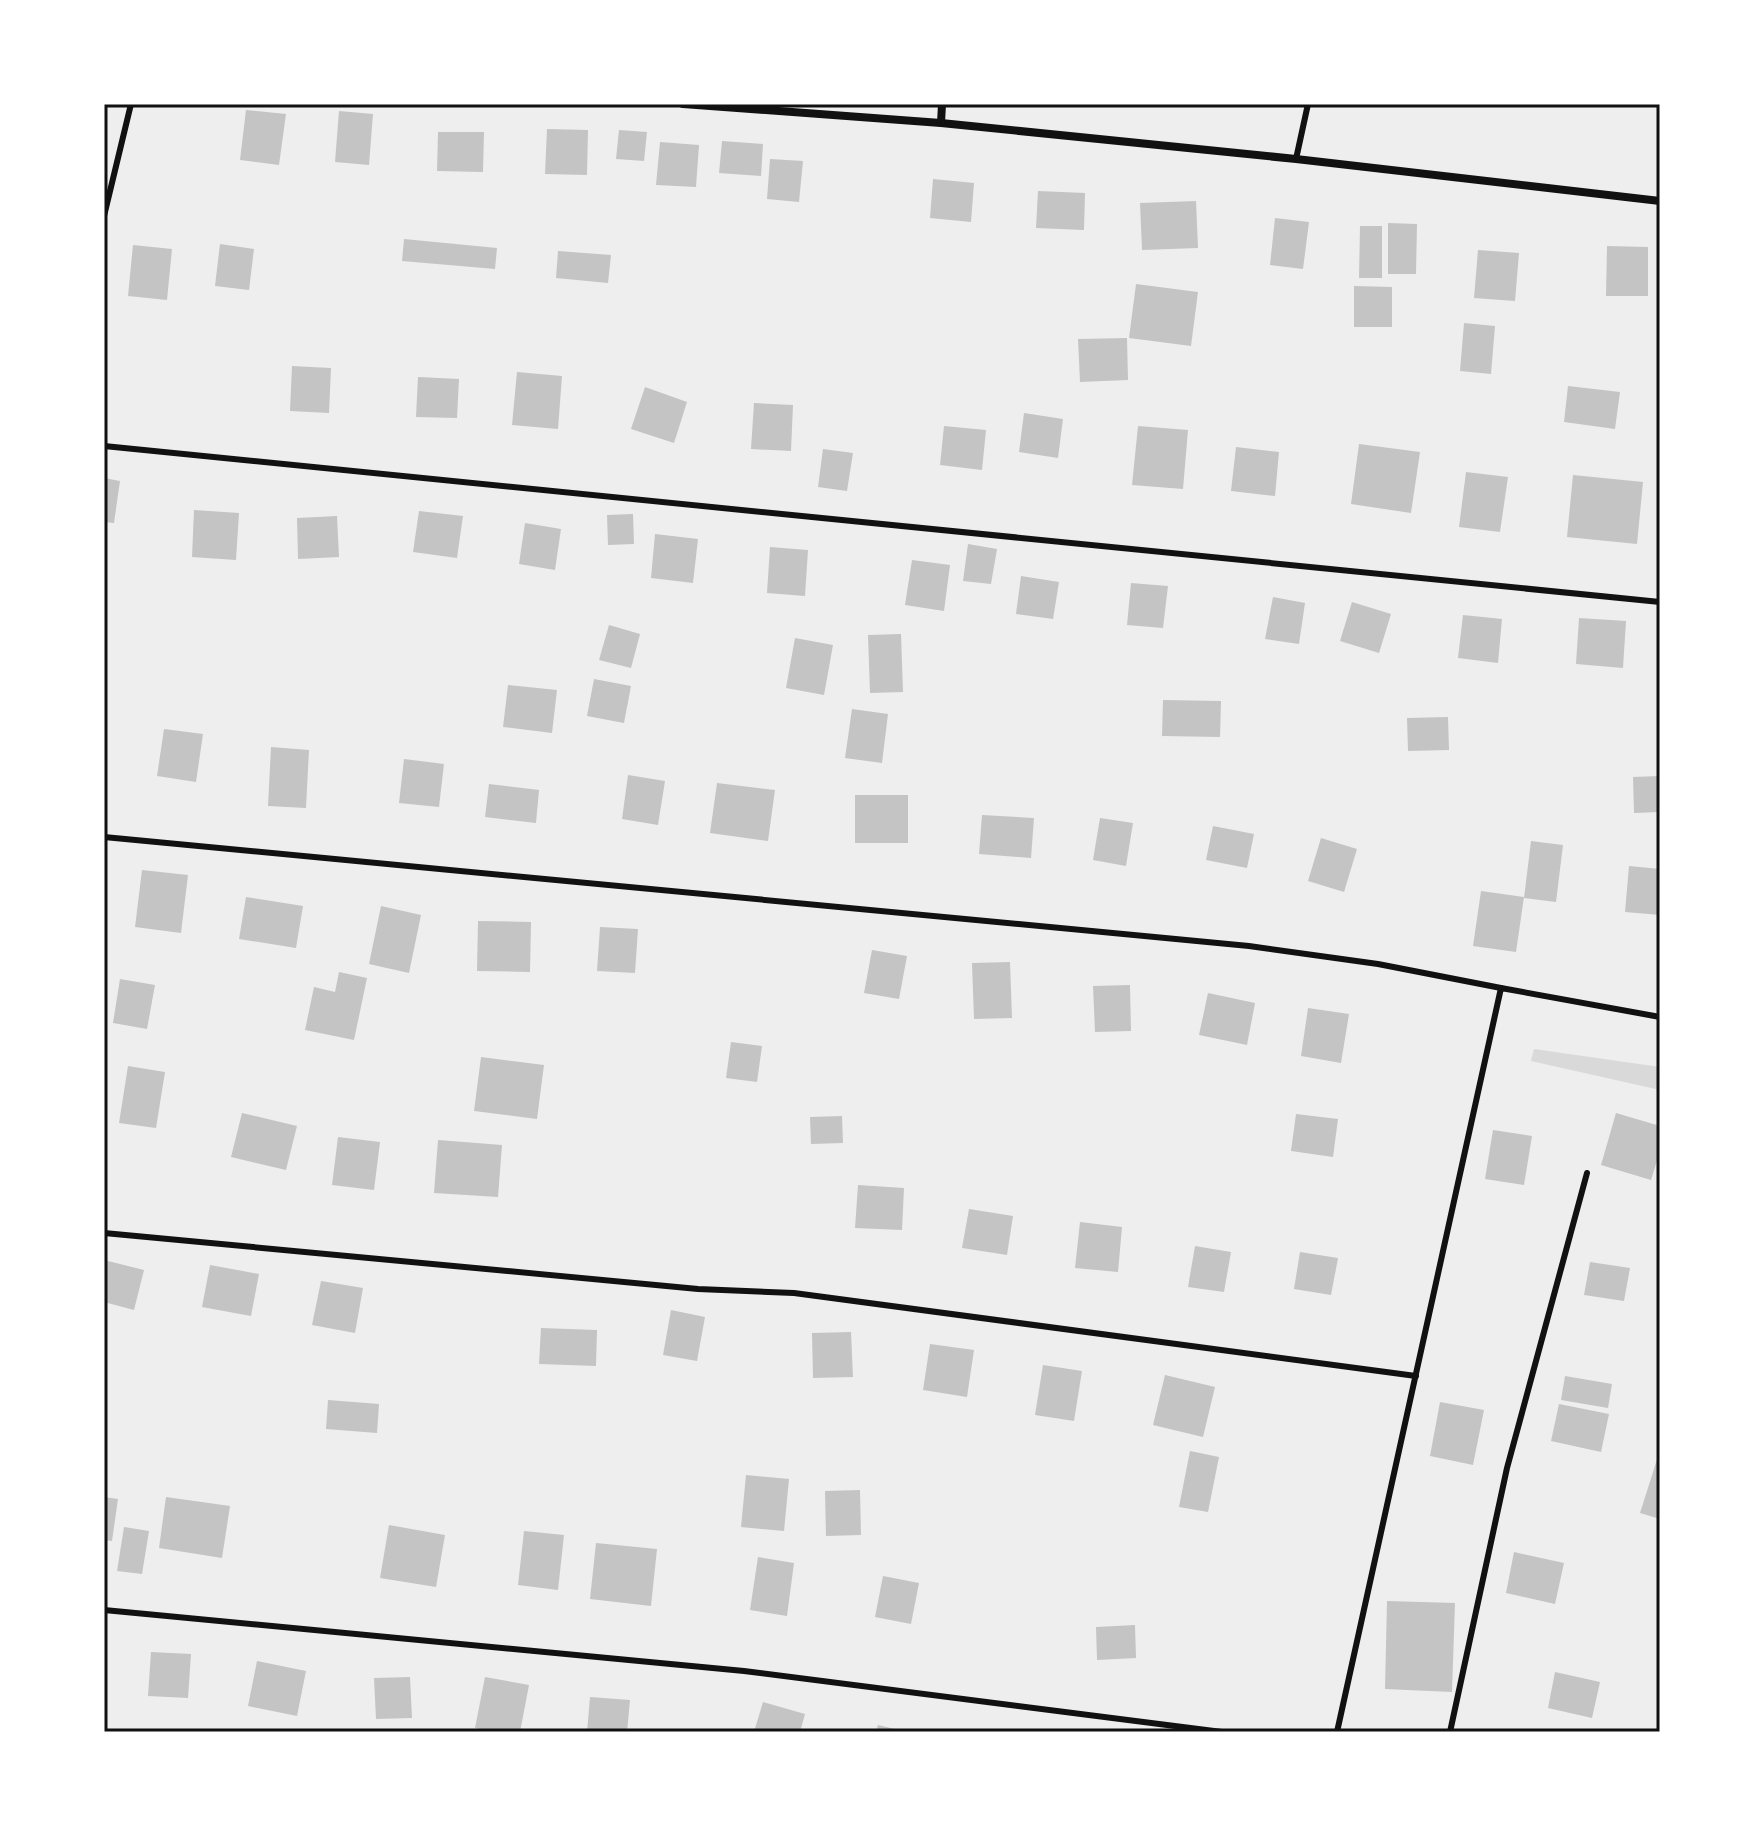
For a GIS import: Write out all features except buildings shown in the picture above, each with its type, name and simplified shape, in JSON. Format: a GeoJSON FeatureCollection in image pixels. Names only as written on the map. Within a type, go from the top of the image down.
{"type":"FeatureCollection","features":[{"type":"Feature","properties":{"kind":"street"},"geometry":{"type":"LineString","coordinates":[[683,104],[941,123],[1296,159],[1660,201]]}},
{"type":"Feature","properties":{"kind":"street"},"geometry":{"type":"LineString","coordinates":[[941,123],[942,104]]}},
{"type":"Feature","properties":{"kind":"lane"},"geometry":{"type":"LineString","coordinates":[[104,216],[131,104]]}},
{"type":"Feature","properties":{"kind":"lane"},"geometry":{"type":"LineString","coordinates":[[1296,159],[1308,104]]}},
{"type":"Feature","properties":{"kind":"lane"},"geometry":{"type":"LineString","coordinates":[[104,446],[1660,602]]}},
{"type":"Feature","properties":{"kind":"lane"},"geometry":{"type":"LineString","coordinates":[[104,837],[1249,946],[1378,964],[1660,1017]]}},
{"type":"Feature","properties":{"kind":"lane"},"geometry":{"type":"LineString","coordinates":[[1337,1732],[1501,988]]}},
{"type":"Feature","properties":{"kind":"lane"},"geometry":{"type":"LineString","coordinates":[[1450,1732],[1507,1468],[1587,1173]]}},
{"type":"Feature","properties":{"kind":"lane"},"geometry":{"type":"LineString","coordinates":[[104,1233],[698,1289],[794,1293],[1416,1376]]}},
{"type":"Feature","properties":{"kind":"lane"},"geometry":{"type":"LineString","coordinates":[[104,1610],[744,1671],[1222,1732]]}},
{"type":"Feature","properties":{"kind":"shaded area"},"geometry":{"type":"Polygon","coordinates":[[[104,104],[1660,104],[1660,1732],[104,1732],[104,104]]]}},
{"type":"Feature","properties":{"kind":"shaded area"},"geometry":{"type":"Polygon","coordinates":[[[1534,1049],[1660,1067],[1660,1090],[1531,1061],[1534,1049]]]}}]}
